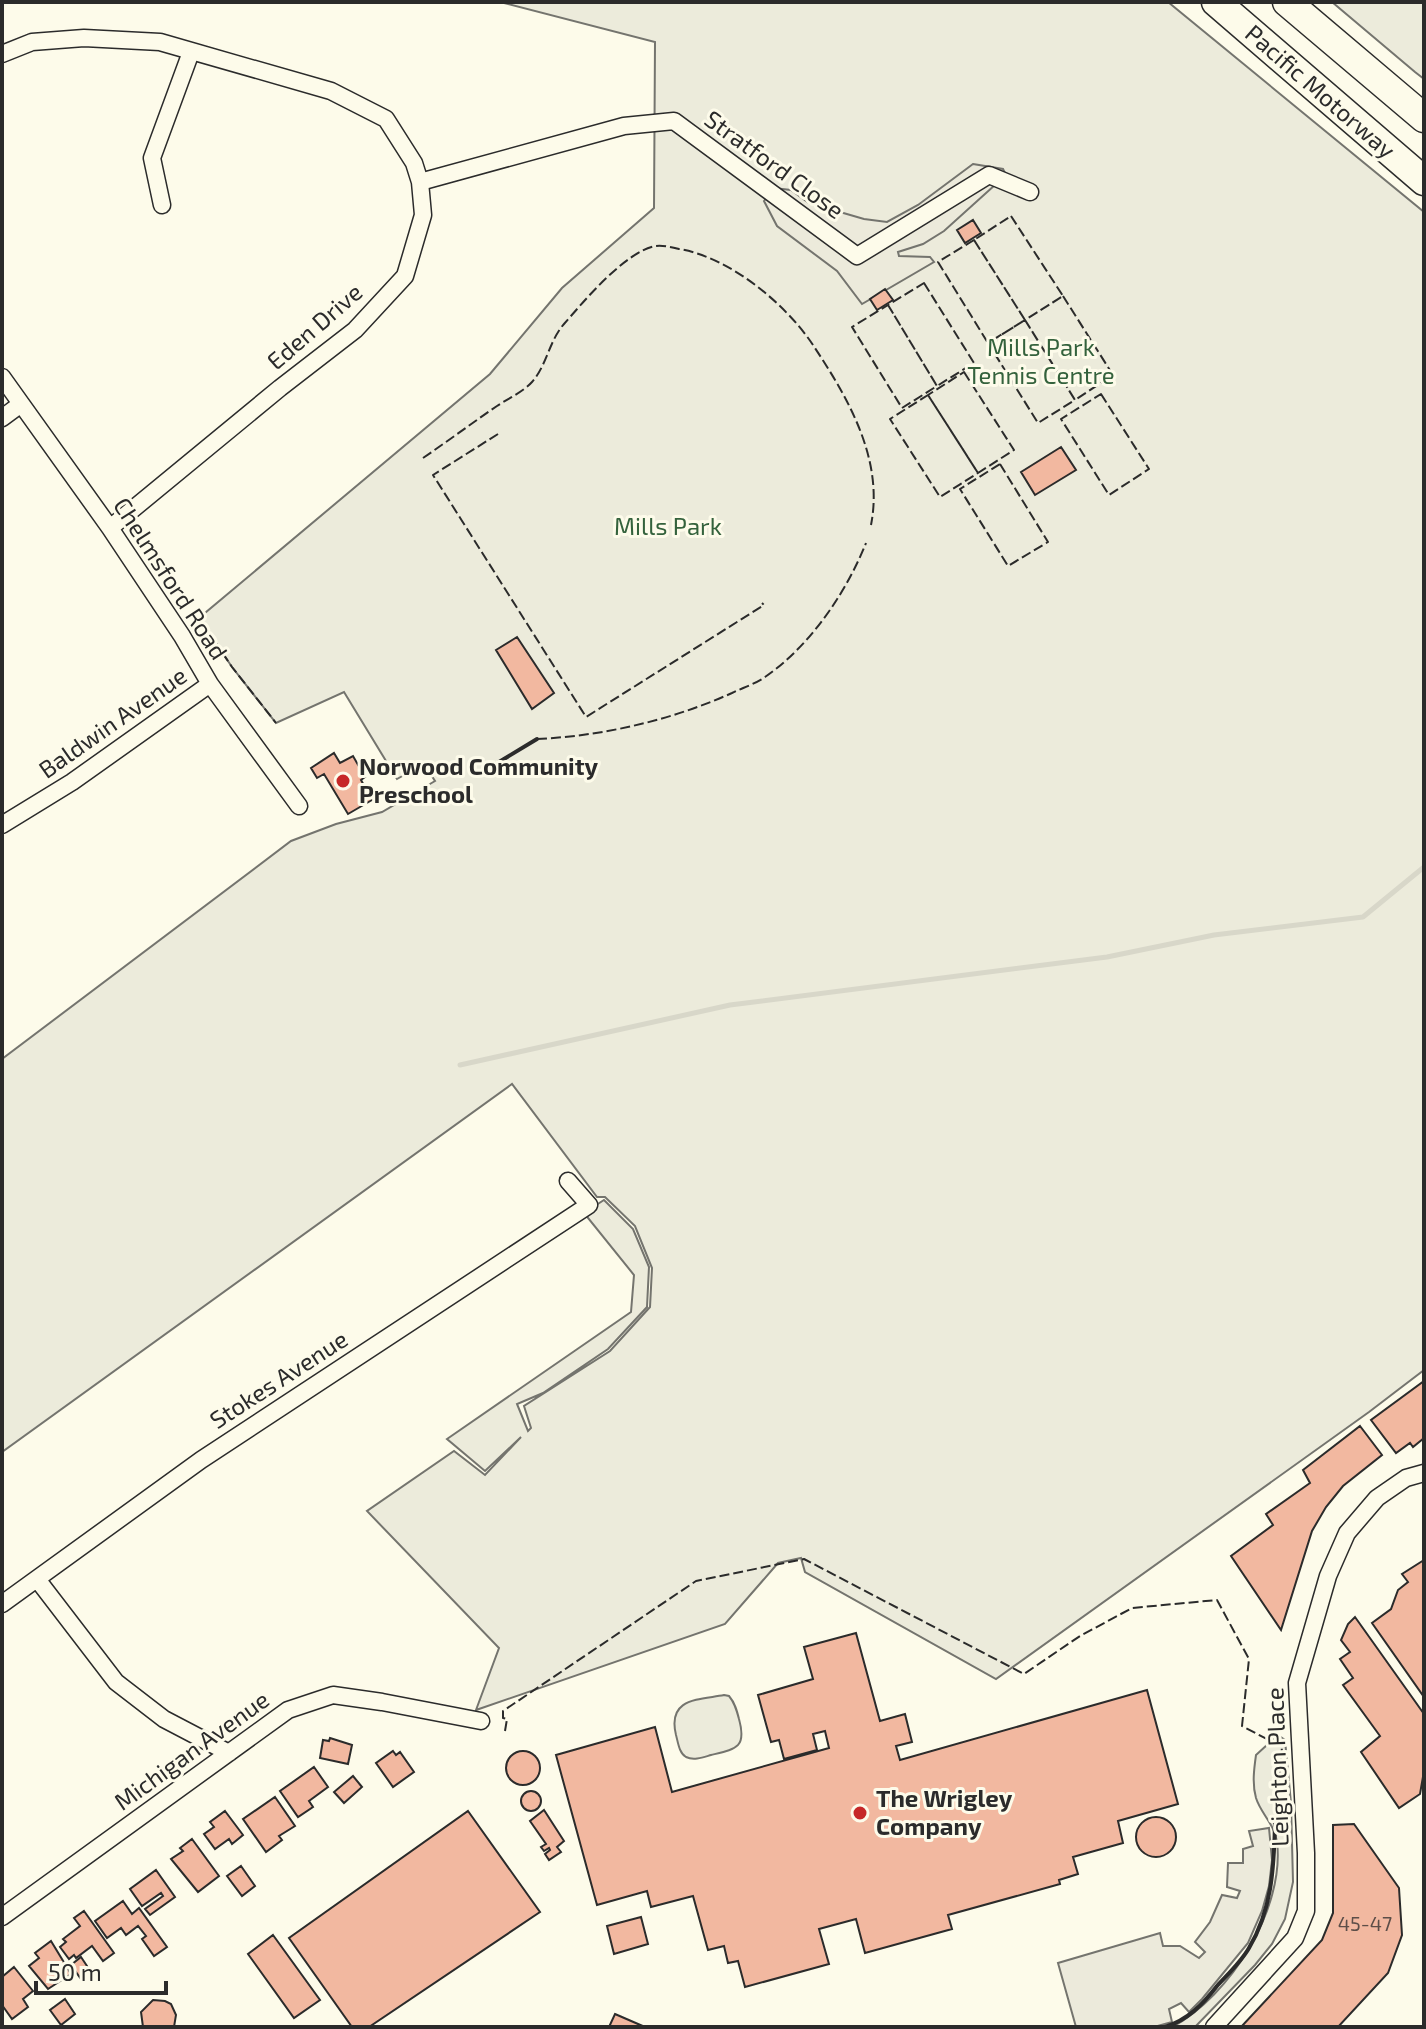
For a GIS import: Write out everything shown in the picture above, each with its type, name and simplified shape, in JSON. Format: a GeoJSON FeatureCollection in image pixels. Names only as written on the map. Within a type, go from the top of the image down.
{"type":"FeatureCollection","features":[{"type":"Feature","properties":{"kind":"highway","name":"Pacific Motorway"},"geometry":{"type":"LineString","coordinates":[[1216,2],[1424,181]]}},
{"type":"Feature","properties":{"kind":"highway","name":"Pacific Motorway"},"geometry":{"type":"LineString","coordinates":[[1287,2],[1424,118]]}},
{"type":"Feature","properties":{"kind":"street","name":"Eden Drive"},"geometry":{"type":"LineString","coordinates":[[2,54],[32,42],[84,38],[160,42],[331,91],[386,119],[414,163],[420,182],[423,215],[405,276],[355,330],[110,528]]}},
{"type":"Feature","properties":{"kind":"street"},"geometry":{"type":"LineString","coordinates":[[162,205],[152,158],[191,52]]}},
{"type":"Feature","properties":{"kind":"street","name":"Stratford Close"},"geometry":{"type":"LineString","coordinates":[[420,182],[624,126],[674,121],[857,256],[989,175],[1030,192]]}},
{"type":"Feature","properties":{"kind":"street","name":"Chelmsford Road"},"geometry":{"type":"LineString","coordinates":[[2,377],[110,528],[210,684],[299,806]]}},
{"type":"Feature","properties":{"kind":"street"},"geometry":{"type":"LineString","coordinates":[[2,418],[21,404]]}},
{"type":"Feature","properties":{"kind":"street","name":"Baldwin Avenue"},"geometry":{"type":"LineString","coordinates":[[2,825],[72,782],[210,684]]}},
{"type":"Feature","properties":{"kind":"street","name":"Stokes Avenue"},"geometry":{"type":"LineString","coordinates":[[2,1604],[201,1460],[594,1211],[568,1181]]}},
{"type":"Feature","properties":{"kind":"street","name":"Leighton Place"},"geometry":{"type":"LineString","coordinates":[[1214,2027],[1295,1938],[1306,1911],[1297,1683],[1328,1576],[1347,1533],[1377,1498],[1406,1478],[1424,1473]]}},
{"type":"Feature","properties":{"kind":"street"},"geometry":{"type":"LineString","coordinates":[[37,1579],[116,1682],[164,1719],[229,1753]]}},
{"type":"Feature","properties":{"kind":"street","name":"Michigan Avenue"},"geometry":{"type":"LineString","coordinates":[[2,1917],[288,1710],[333,1695],[481,1721]]}},
{"type":"Feature","properties":{"kind":"green space"},"geometry":{"type":"Polygon","coordinates":[[[500,2],[1168,2],[1424,212],[1424,1370],[996,1679],[805,1572],[801,1558],[778,1563],[725,1624],[476,1710],[499,1648],[367,1511],[454,1451],[485,1475],[521,1437],[485,1471],[447,1439],[631,1312],[634,1275],[584,1213],[604,1200],[633,1229],[649,1267],[647,1307],[608,1349],[543,1393],[517,1404],[528,1431],[531,1428],[524,1406],[610,1351],[650,1307],[652,1268],[635,1226],[605,1197],[597,1197],[512,1084],[2,1452],[2,1059],[291,841],[336,824],[382,812],[435,781],[424,764],[397,779],[344,692],[276,723],[199,618],[490,374],[562,288],[654,208],[655,42],[500,2]]]}},
{"type":"Feature","properties":{"kind":"green space"},"geometry":{"type":"Polygon","coordinates":[[[1332,2],[1424,2],[1424,79],[1415,72],[1332,2]]]}},
{"type":"Feature","properties":{"kind":"green space"},"geometry":{"type":"Polygon","coordinates":[[[729,1696],[737,1710],[742,1736],[740,1742],[727,1751],[699,1758],[686,1757],[680,1750],[674,1723],[680,1707],[695,1700],[729,1696]]]}},
{"type":"Feature","properties":{"kind":"green space"},"geometry":{"type":"Polygon","coordinates":[[[1278,1735],[1285,1740],[1291,1803],[1293,1882],[1285,1919],[1272,1944],[1255,1965],[1195,2027],[1172,2027],[1193,2013],[1233,1973],[1263,1922],[1277,1868],[1277,1842],[1256,1798],[1254,1771],[1256,1755],[1278,1735]]]}},
{"type":"Feature","properties":{"kind":"shaded area"},"geometry":{"type":"Polygon","coordinates":[[[973,164],[1003,169],[1006,175],[944,231],[923,244],[898,252],[899,256],[930,257],[934,262],[862,304],[837,271],[777,226],[764,201],[774,188],[791,190],[809,203],[864,219],[887,222],[918,205],[973,164]]]}},
{"type":"Feature","properties":{"kind":"shaded area"},"geometry":{"type":"Polygon","coordinates":[[[1269,1828],[1272,1860],[1262,1911],[1248,1943],[1202,1999],[1189,2012],[1181,2003],[1169,2009],[1172,2022],[1154,2027],[1076,2027],[1058,1963],[1160,1933],[1163,1946],[1180,1946],[1199,1958],[1205,1952],[1195,1942],[1210,1922],[1222,1895],[1237,1898],[1240,1891],[1227,1887],[1228,1863],[1243,1863],[1243,1849],[1253,1846],[1249,1831],[1269,1828]]]}},
{"type":"Feature","properties":{"kind":"building"},"geometry":{"type":"Polygon","coordinates":[[[973,220],[981,233],[965,243],[957,230],[973,220]]]}},
{"type":"Feature","properties":{"kind":"building"},"geometry":{"type":"Polygon","coordinates":[[[885,289],[893,300],[877,310],[870,299],[885,289]]]}},
{"type":"Feature","properties":{"kind":"building"},"geometry":{"type":"Polygon","coordinates":[[[1061,447],[1076,470],[1035,495],[1021,472],[1061,447]]]}},
{"type":"Feature","properties":{"kind":"building"},"geometry":{"type":"Polygon","coordinates":[[[517,637],[554,693],[532,709],[496,650],[517,637]]]}},
{"type":"Feature","properties":{"kind":"building"},"geometry":{"type":"Polygon","coordinates":[[[334,753],[340,763],[353,756],[365,777],[361,780],[372,800],[348,814],[324,774],[317,778],[311,768],[334,753]]]}},
{"type":"Feature","properties":{"kind":"building"},"geometry":{"type":"Polygon","coordinates":[[[1424,1381],[1424,1438],[1413,1447],[1410,1443],[1396,1453],[1371,1420],[1424,1381]]]}},
{"type":"Feature","properties":{"kind":"building"},"geometry":{"type":"Polygon","coordinates":[[[1360,1426],[1382,1455],[1343,1486],[1312,1531],[1281,1630],[1231,1556],[1273,1525],[1266,1514],[1310,1483],[1303,1470],[1360,1426]]]}},
{"type":"Feature","properties":{"kind":"building"},"geometry":{"type":"Polygon","coordinates":[[[1424,1560],[1424,1697],[1372,1623],[1391,1609],[1398,1590],[1408,1582],[1402,1574],[1424,1560]]]}},
{"type":"Feature","properties":{"kind":"building"},"geometry":{"type":"Polygon","coordinates":[[[1355,1617],[1424,1714],[1424,1771],[1420,1794],[1399,1808],[1361,1752],[1380,1736],[1343,1685],[1353,1678],[1340,1659],[1350,1652],[1341,1640],[1355,1617]]]}},
{"type":"Feature","properties":{"kind":"building","name":"The Wrigley Company"},"geometry":{"type":"Polygon","coordinates":[[[856,1633],[880,1721],[905,1714],[912,1742],[896,1746],[900,1760],[1147,1690],[1178,1804],[1118,1821],[1123,1843],[1073,1857],[1078,1874],[1059,1880],[1060,1884],[948,1915],[952,1929],[865,1953],[856,1919],[819,1929],[829,1964],[745,1987],[738,1961],[728,1963],[724,1946],[708,1950],[693,1896],[651,1907],[647,1891],[597,1905],[556,1755],[655,1727],[672,1792],[829,1748],[825,1731],[813,1734],[817,1750],[784,1759],[779,1740],[771,1742],[758,1695],[813,1679],[804,1647],[856,1633]]]}},
{"type":"Feature","properties":{"kind":"building"},"geometry":{"type":"Polygon","coordinates":[[[330,1738],[352,1745],[348,1764],[320,1758],[323,1740],[329,1741],[330,1738]]]}},
{"type":"Feature","properties":{"kind":"building"},"geometry":{"type":"Polygon","coordinates":[[[393,1751],[396,1755],[400,1752],[414,1772],[393,1787],[376,1763],[393,1751]]]}},
{"type":"Feature","properties":{"kind":"building"},"geometry":{"type":"Polygon","coordinates":[[[523,1751],[535,1756],[540,1768],[535,1780],[523,1785],[511,1780],[506,1768],[511,1756],[523,1751]]]}},
{"type":"Feature","properties":{"kind":"building"},"geometry":{"type":"Polygon","coordinates":[[[314,1767],[328,1787],[309,1801],[313,1807],[298,1817],[280,1791],[314,1767]]]}},
{"type":"Feature","properties":{"kind":"building"},"geometry":{"type":"Polygon","coordinates":[[[353,1776],[362,1787],[344,1803],[334,1792],[353,1776]]]}},
{"type":"Feature","properties":{"kind":"building"},"geometry":{"type":"Polygon","coordinates":[[[531,1791],[538,1794],[541,1801],[538,1808],[531,1811],[524,1808],[521,1801],[524,1794],[531,1791]]]}},
{"type":"Feature","properties":{"kind":"building"},"geometry":{"type":"Polygon","coordinates":[[[275,1797],[295,1826],[279,1836],[282,1840],[266,1852],[243,1819],[275,1797]]]}},
{"type":"Feature","properties":{"kind":"building"},"geometry":{"type":"Polygon","coordinates":[[[544,1810],[564,1841],[557,1847],[561,1852],[549,1860],[545,1854],[550,1850],[544,1851],[541,1847],[546,1844],[530,1821],[544,1810]]]}},
{"type":"Feature","properties":{"kind":"building"},"geometry":{"type":"Polygon","coordinates":[[[225,1811],[243,1835],[232,1844],[229,1839],[215,1849],[204,1834],[214,1827],[210,1822],[225,1811]]]}},
{"type":"Feature","properties":{"kind":"building"},"geometry":{"type":"Polygon","coordinates":[[[468,1811],[540,1912],[369,2027],[352,2027],[289,1938],[468,1811]]]}},
{"type":"Feature","properties":{"kind":"building"},"geometry":{"type":"Polygon","coordinates":[[[1156,1817],[1170,1823],[1176,1837],[1170,1851],[1156,1857],[1142,1851],[1136,1837],[1142,1823],[1156,1817]]]}},
{"type":"Feature","properties":{"kind":"building"},"geometry":{"type":"Polygon","coordinates":[[[1354,1824],[1399,1888],[1402,1935],[1388,1973],[1338,2027],[1241,2027],[1322,1940],[1333,1913],[1333,1825],[1354,1824]]]}},
{"type":"Feature","properties":{"kind":"building"},"geometry":{"type":"Polygon","coordinates":[[[192,1839],[219,1876],[198,1892],[171,1859],[183,1851],[180,1848],[192,1839]]]}},
{"type":"Feature","properties":{"kind":"building"},"geometry":{"type":"Polygon","coordinates":[[[241,1866],[255,1886],[242,1896],[227,1876],[241,1866]]]}},
{"type":"Feature","properties":{"kind":"building"},"geometry":{"type":"Polygon","coordinates":[[[156,1870],[175,1897],[150,1915],[145,1909],[163,1896],[161,1893],[142,1906],[130,1889],[156,1870]]]}},
{"type":"Feature","properties":{"kind":"building"},"geometry":{"type":"Polygon","coordinates":[[[123,1901],[132,1914],[139,1908],[167,1947],[154,1956],[142,1939],[146,1936],[138,1926],[126,1935],[121,1928],[107,1938],[95,1921],[123,1901]]]}},
{"type":"Feature","properties":{"kind":"building"},"geometry":{"type":"Polygon","coordinates":[[[84,1911],[114,1953],[103,1961],[92,1946],[76,1958],[74,1955],[69,1959],[60,1947],[66,1942],[63,1939],[80,1926],[74,1918],[84,1911]]]}},
{"type":"Feature","properties":{"kind":"building"},"geometry":{"type":"Polygon","coordinates":[[[641,1917],[648,1944],[614,1954],[607,1926],[641,1917]]]}},
{"type":"Feature","properties":{"kind":"building"},"geometry":{"type":"Polygon","coordinates":[[[273,1935],[320,2000],[294,2018],[248,1954],[273,1935]]]}},
{"type":"Feature","properties":{"kind":"building"},"geometry":{"type":"Polygon","coordinates":[[[51,1941],[71,1974],[48,1989],[29,1966],[39,1958],[35,1953],[51,1941]]]}},
{"type":"Feature","properties":{"kind":"building"},"geometry":{"type":"Polygon","coordinates":[[[81,1957],[91,1972],[81,1979],[71,1965],[81,1957]]]}},
{"type":"Feature","properties":{"kind":"building"},"geometry":{"type":"Polygon","coordinates":[[[14,1967],[33,1991],[23,1999],[28,2007],[12,2019],[2,2005],[2,1977],[14,1967]]]}},
{"type":"Feature","properties":{"kind":"building"},"geometry":{"type":"Polygon","coordinates":[[[65,1999],[75,2014],[61,2025],[50,2010],[65,1999]]]}},
{"type":"Feature","properties":{"kind":"building"},"geometry":{"type":"Polygon","coordinates":[[[153,2000],[171,2004],[176,2015],[174,2027],[143,2027],[141,2012],[153,2000]]]}},
{"type":"Feature","properties":{"kind":"building"},"geometry":{"type":"Polygon","coordinates":[[[615,2014],[645,2027],[609,2027],[615,2014]]]}},
{"type":"Feature","properties":{"kind":"waterway"},"geometry":{"type":"LineString","coordinates":[[460,1065],[730,1005],[1107,957],[1214,935],[1363,917],[1424,867]]}},
{"type":"Feature","properties":{"kind":"fence"},"geometry":{"type":"LineString","coordinates":[[1011,216],[1063,296],[1025,320],[974,240],[1011,216]]}},
{"type":"Feature","properties":{"kind":"fence"},"geometry":{"type":"LineString","coordinates":[[974,240],[1025,320],[988,343],[938,262],[974,240]]}},
{"type":"Feature","properties":{"kind":"fence"},"geometry":{"type":"LineString","coordinates":[[423,458],[528,386],[564,324],[618,267],[643,250],[667,246],[717,261],[754,284],[787,313],[813,345],[839,386],[868,453],[874,500],[871,525]]}},
{"type":"Feature","properties":{"kind":"fence"},"geometry":{"type":"LineString","coordinates":[[924,283],[974,363],[937,386],[888,305],[924,283]]}},
{"type":"Feature","properties":{"kind":"fence"},"geometry":{"type":"LineString","coordinates":[[1063,296],[1113,375],[1075,400],[1025,320],[1063,296]]}},
{"type":"Feature","properties":{"kind":"fence"},"geometry":{"type":"LineString","coordinates":[[888,305],[937,386],[902,408],[852,327],[888,305]]}},
{"type":"Feature","properties":{"kind":"fence"},"geometry":{"type":"LineString","coordinates":[[1025,320],[1075,400],[1038,423],[988,343],[1025,320]]}},
{"type":"Feature","properties":{"kind":"fence"},"geometry":{"type":"LineString","coordinates":[[964,372],[1014,450],[978,473],[928,395],[964,372]]}},
{"type":"Feature","properties":{"kind":"fence"},"geometry":{"type":"LineString","coordinates":[[1101,394],[1149,469],[1109,495],[1061,419],[1101,394]]}},
{"type":"Feature","properties":{"kind":"fence"},"geometry":{"type":"LineString","coordinates":[[928,395],[978,473],[940,497],[890,419],[928,395]]}},
{"type":"Feature","properties":{"kind":"fence"},"geometry":{"type":"LineString","coordinates":[[498,434],[433,475],[586,717],[764,605],[762,603]]}},
{"type":"Feature","properties":{"kind":"fence"},"geometry":{"type":"LineString","coordinates":[[1000,464],[1048,542],[1008,566],[960,489],[1000,464]]}},
{"type":"Feature","properties":{"kind":"fence"},"geometry":{"type":"LineString","coordinates":[[537,739],[587,734],[661,719],[709,703],[761,679],[797,650],[825,617],[848,581],[866,543]]}},
{"type":"Feature","properties":{"kind":"fence"},"geometry":{"type":"LineString","coordinates":[[199,618],[276,723]]}},
{"type":"Feature","properties":{"kind":"fence"},"geometry":{"type":"LineString","coordinates":[[505,1731],[507,1719],[503,1718],[503,1711],[696,1581],[804,1559],[1024,1674],[1080,1636],[1132,1608],[1217,1600],[1249,1659],[1242,1726],[1282,1747],[1275,1823]]}},
{"type":"Feature","properties":{"kind":"wall"},"geometry":{"type":"LineString","coordinates":[[494,765],[537,739]]}},
{"type":"Feature","properties":{"kind":"wall"},"geometry":{"type":"LineString","coordinates":[[1165,2027],[1188,2016],[1200,2005],[1249,1948],[1267,1903],[1275,1823]]}},
{"type":"Feature","properties":{"kind":"place","name":"Norwood Community Preschool"},"geometry":{"type":"Point","coordinates":[343,781]}},
{"type":"Feature","properties":{"kind":"place","name":"The Wrigley Company"},"geometry":{"type":"Point","coordinates":[860,1813]}},
{"type":"Feature","properties":{"kind":"park label","name":"Mills Park Tennis Centre"},"geometry":{"type":"Point","coordinates":[1041,362]}},
{"type":"Feature","properties":{"kind":"park label","name":"Mills Park"},"geometry":{"type":"Point","coordinates":[668,527]}}]}
